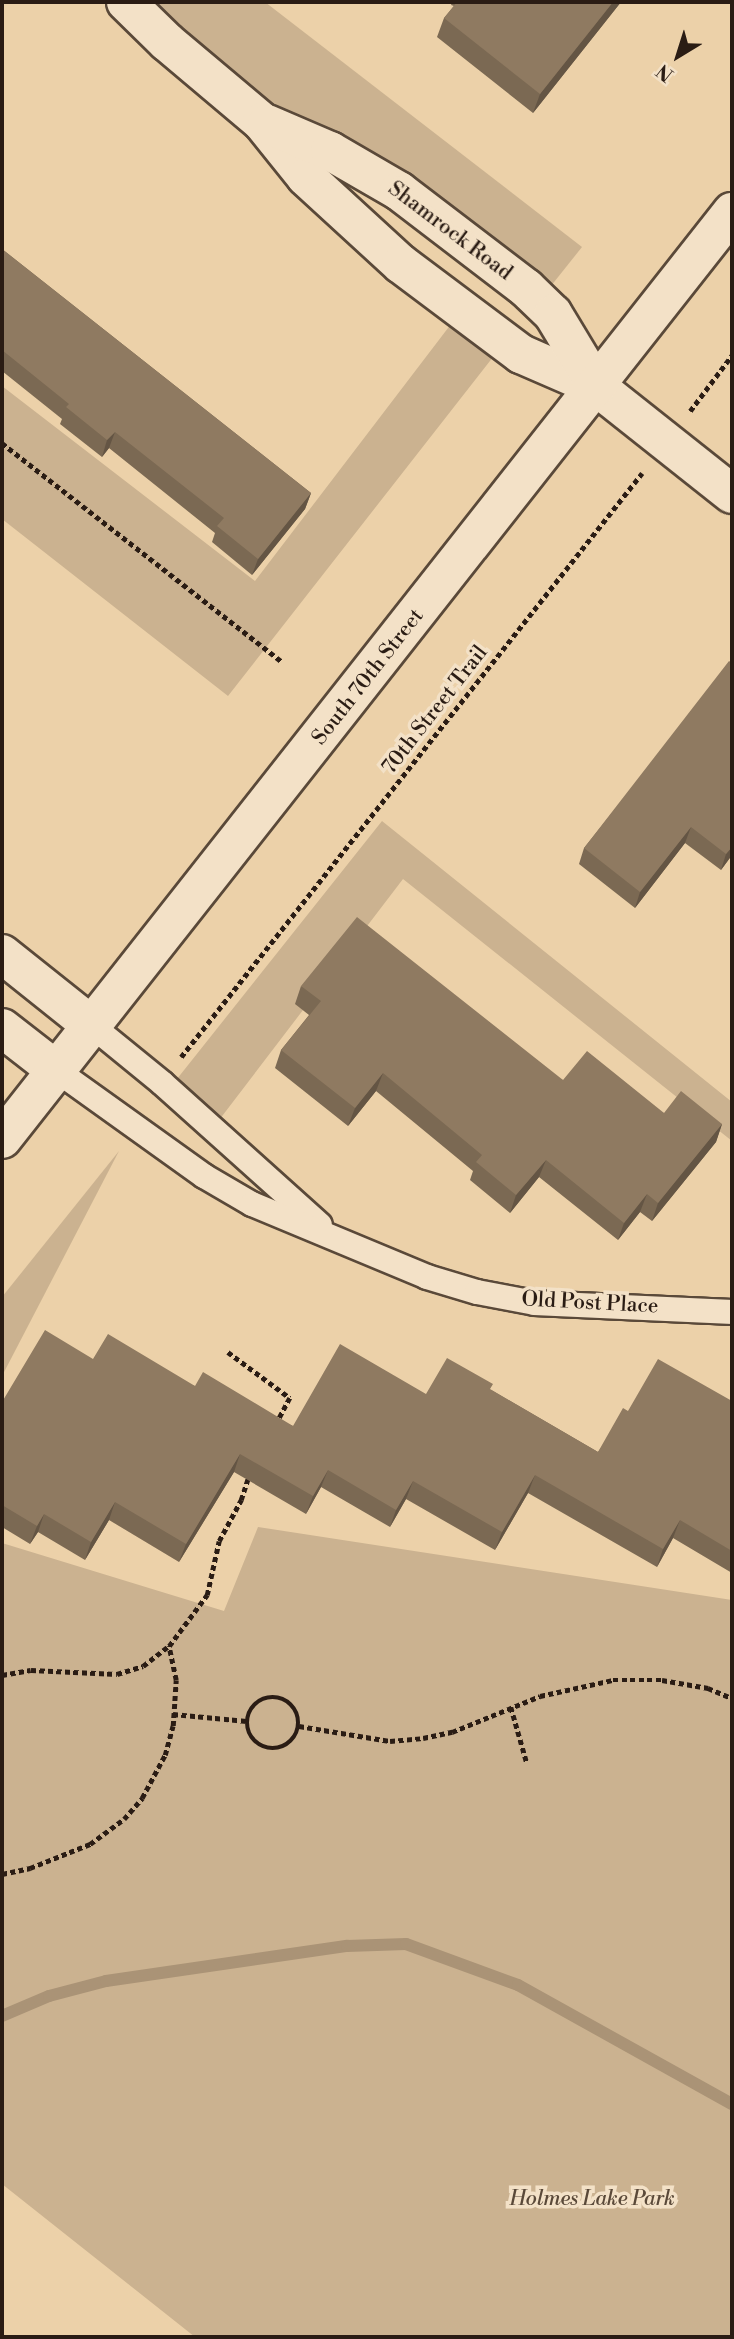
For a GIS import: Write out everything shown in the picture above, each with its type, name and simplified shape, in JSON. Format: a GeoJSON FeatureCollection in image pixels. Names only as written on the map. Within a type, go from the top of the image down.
{"type":"FeatureCollection","features":[{"type":"Feature","properties":{"kind":"street","name":"Shamrock Road"},"geometry":{"type":"LineString","coordinates":[[126,2],[167,42],[262,122],[306,177],[401,264],[521,355],[597,387],[732,494]]}},
{"type":"Feature","properties":{"kind":"street","name":"Shamrock Road"},"geometry":{"type":"LineString","coordinates":[[262,122],[330,152],[399,191],[526,288],[553,314],[597,387]]}},
{"type":"Feature","properties":{"kind":"street","name":"South 70th Street"},"geometry":{"type":"LineString","coordinates":[[2,1139],[597,387],[732,212]]}},
{"type":"Feature","properties":{"kind":"street"},"geometry":{"type":"LineString","coordinates":[[2,954],[91,1025]]}},
{"type":"Feature","properties":{"kind":"street"},"geometry":{"type":"LineString","coordinates":[[2,1028],[56,1070]]}},
{"type":"Feature","properties":{"kind":"lane","name":"Old Post Place"},"geometry":{"type":"LineString","coordinates":[[91,1025],[162,1083],[333,1238]]}},
{"type":"Feature","properties":{"kind":"lane","name":"Old Post Place"},"geometry":{"type":"LineString","coordinates":[[56,1070],[204,1176],[252,1204],[427,1277],[477,1292],[535,1303],[732,1312]]}},
{"type":"Feature","properties":{"kind":"path","name":"70th Street Trail"},"geometry":{"type":"LineString","coordinates":[[162,1083],[732,355]]}},
{"type":"Feature","properties":{"kind":"path"},"geometry":{"type":"LineString","coordinates":[[2,443],[282,663]]}},
{"type":"Feature","properties":{"kind":"path"},"geometry":{"type":"LineString","coordinates":[[228,1352],[290,1398],[271,1432]]}},
{"type":"Feature","properties":{"kind":"path"},"geometry":{"type":"LineString","coordinates":[[2,1675],[31,1670],[117,1674],[143,1666],[169,1646],[207,1595],[219,1541],[241,1500],[252,1465]]}},
{"type":"Feature","properties":{"kind":"path"},"geometry":{"type":"LineString","coordinates":[[2,1874],[30,1868],[90,1844],[124,1819],[142,1798],[165,1755],[173,1714],[176,1680],[169,1646]]}},
{"type":"Feature","properties":{"kind":"path"},"geometry":{"type":"LineString","coordinates":[[299,1726],[390,1741],[452,1732],[540,1696],[613,1680],[662,1680],[708,1688],[732,1698]]}},
{"type":"Feature","properties":{"kind":"path"},"geometry":{"type":"LineString","coordinates":[[276,1697],[296,1710],[299,1726],[291,1742],[275,1749],[258,1744],[251,1737],[247,1721],[249,1712],[260,1700],[276,1697]]}},
{"type":"Feature","properties":{"kind":"path"},"geometry":{"type":"LineString","coordinates":[[511,1707],[527,1763]]}},
{"type":"Feature","properties":{"kind":"path"},"geometry":{"type":"LineString","coordinates":[[173,1714],[247,1721]]}},
{"type":"Feature","properties":{"kind":"green space"},"geometry":{"type":"Polygon","coordinates":[[[126,2],[265,2],[582,247],[539,301],[126,2]]]}},
{"type":"Feature","properties":{"kind":"green space"},"geometry":{"type":"Polygon","coordinates":[[[461,311],[504,343],[228,696],[2,519],[2,386],[255,581],[461,311]]]}},
{"type":"Feature","properties":{"kind":"green space"},"geometry":{"type":"Polygon","coordinates":[[[382,821],[732,1102],[732,1141],[403,879],[213,1128],[169,1089],[382,821]]]}},
{"type":"Feature","properties":{"kind":"green space"},"geometry":{"type":"Polygon","coordinates":[[[119,1151],[2,1376],[2,1297],[119,1151]]]}},
{"type":"Feature","properties":{"kind":"green space","name":"Holmes Lake Park"},"geometry":{"type":"Polygon","coordinates":[[[258,1527],[732,1600],[732,2337],[195,2337],[2,2184],[2,1543],[224,1611],[258,1527]]]}},
{"type":"Feature","properties":{"kind":"building"},"geometry":{"type":"Polygon","coordinates":[[[457,2],[613,2],[540,94],[444,18],[457,2]]]}},
{"type":"Feature","properties":{"kind":"building"},"geometry":{"type":"Polygon","coordinates":[[[2,249],[311,493],[258,559],[217,526],[224,518],[115,432],[107,440],[66,407],[69,404],[2,350],[2,249]]]}},
{"type":"Feature","properties":{"kind":"building"},"geometry":{"type":"Polygon","coordinates":[[[729,661],[732,663],[732,847],[726,854],[691,827],[640,892],[584,848],[729,661]]]}},
{"type":"Feature","properties":{"kind":"building"},"geometry":{"type":"Polygon","coordinates":[[[357,917],[563,1080],[587,1051],[664,1113],[681,1091],[722,1124],[658,1203],[647,1194],[624,1223],[546,1160],[516,1195],[476,1162],[482,1155],[383,1073],[355,1108],[281,1050],[321,1001],[301,986],[357,917]]]}},
{"type":"Feature","properties":{"kind":"building"},"geometry":{"type":"Polygon","coordinates":[[[45,1330],[93,1359],[108,1334],[195,1386],[203,1372],[293,1426],[340,1344],[426,1394],[447,1358],[493,1384],[490,1389],[598,1452],[623,1408],[628,1411],[658,1359],[732,1401],[732,1551],[680,1520],[663,1549],[535,1475],[502,1532],[413,1481],[396,1510],[328,1470],[313,1496],[240,1454],[186,1544],[115,1502],[91,1542],[44,1514],[37,1526],[2,1505],[2,1402],[45,1330]]]}},
{"type":"Feature","properties":{"kind":"waterway"},"geometry":{"type":"LineString","coordinates":[[2,2016],[49,1996],[106,1981],[347,1946],[406,1944],[518,1985],[732,2104]]}}]}
